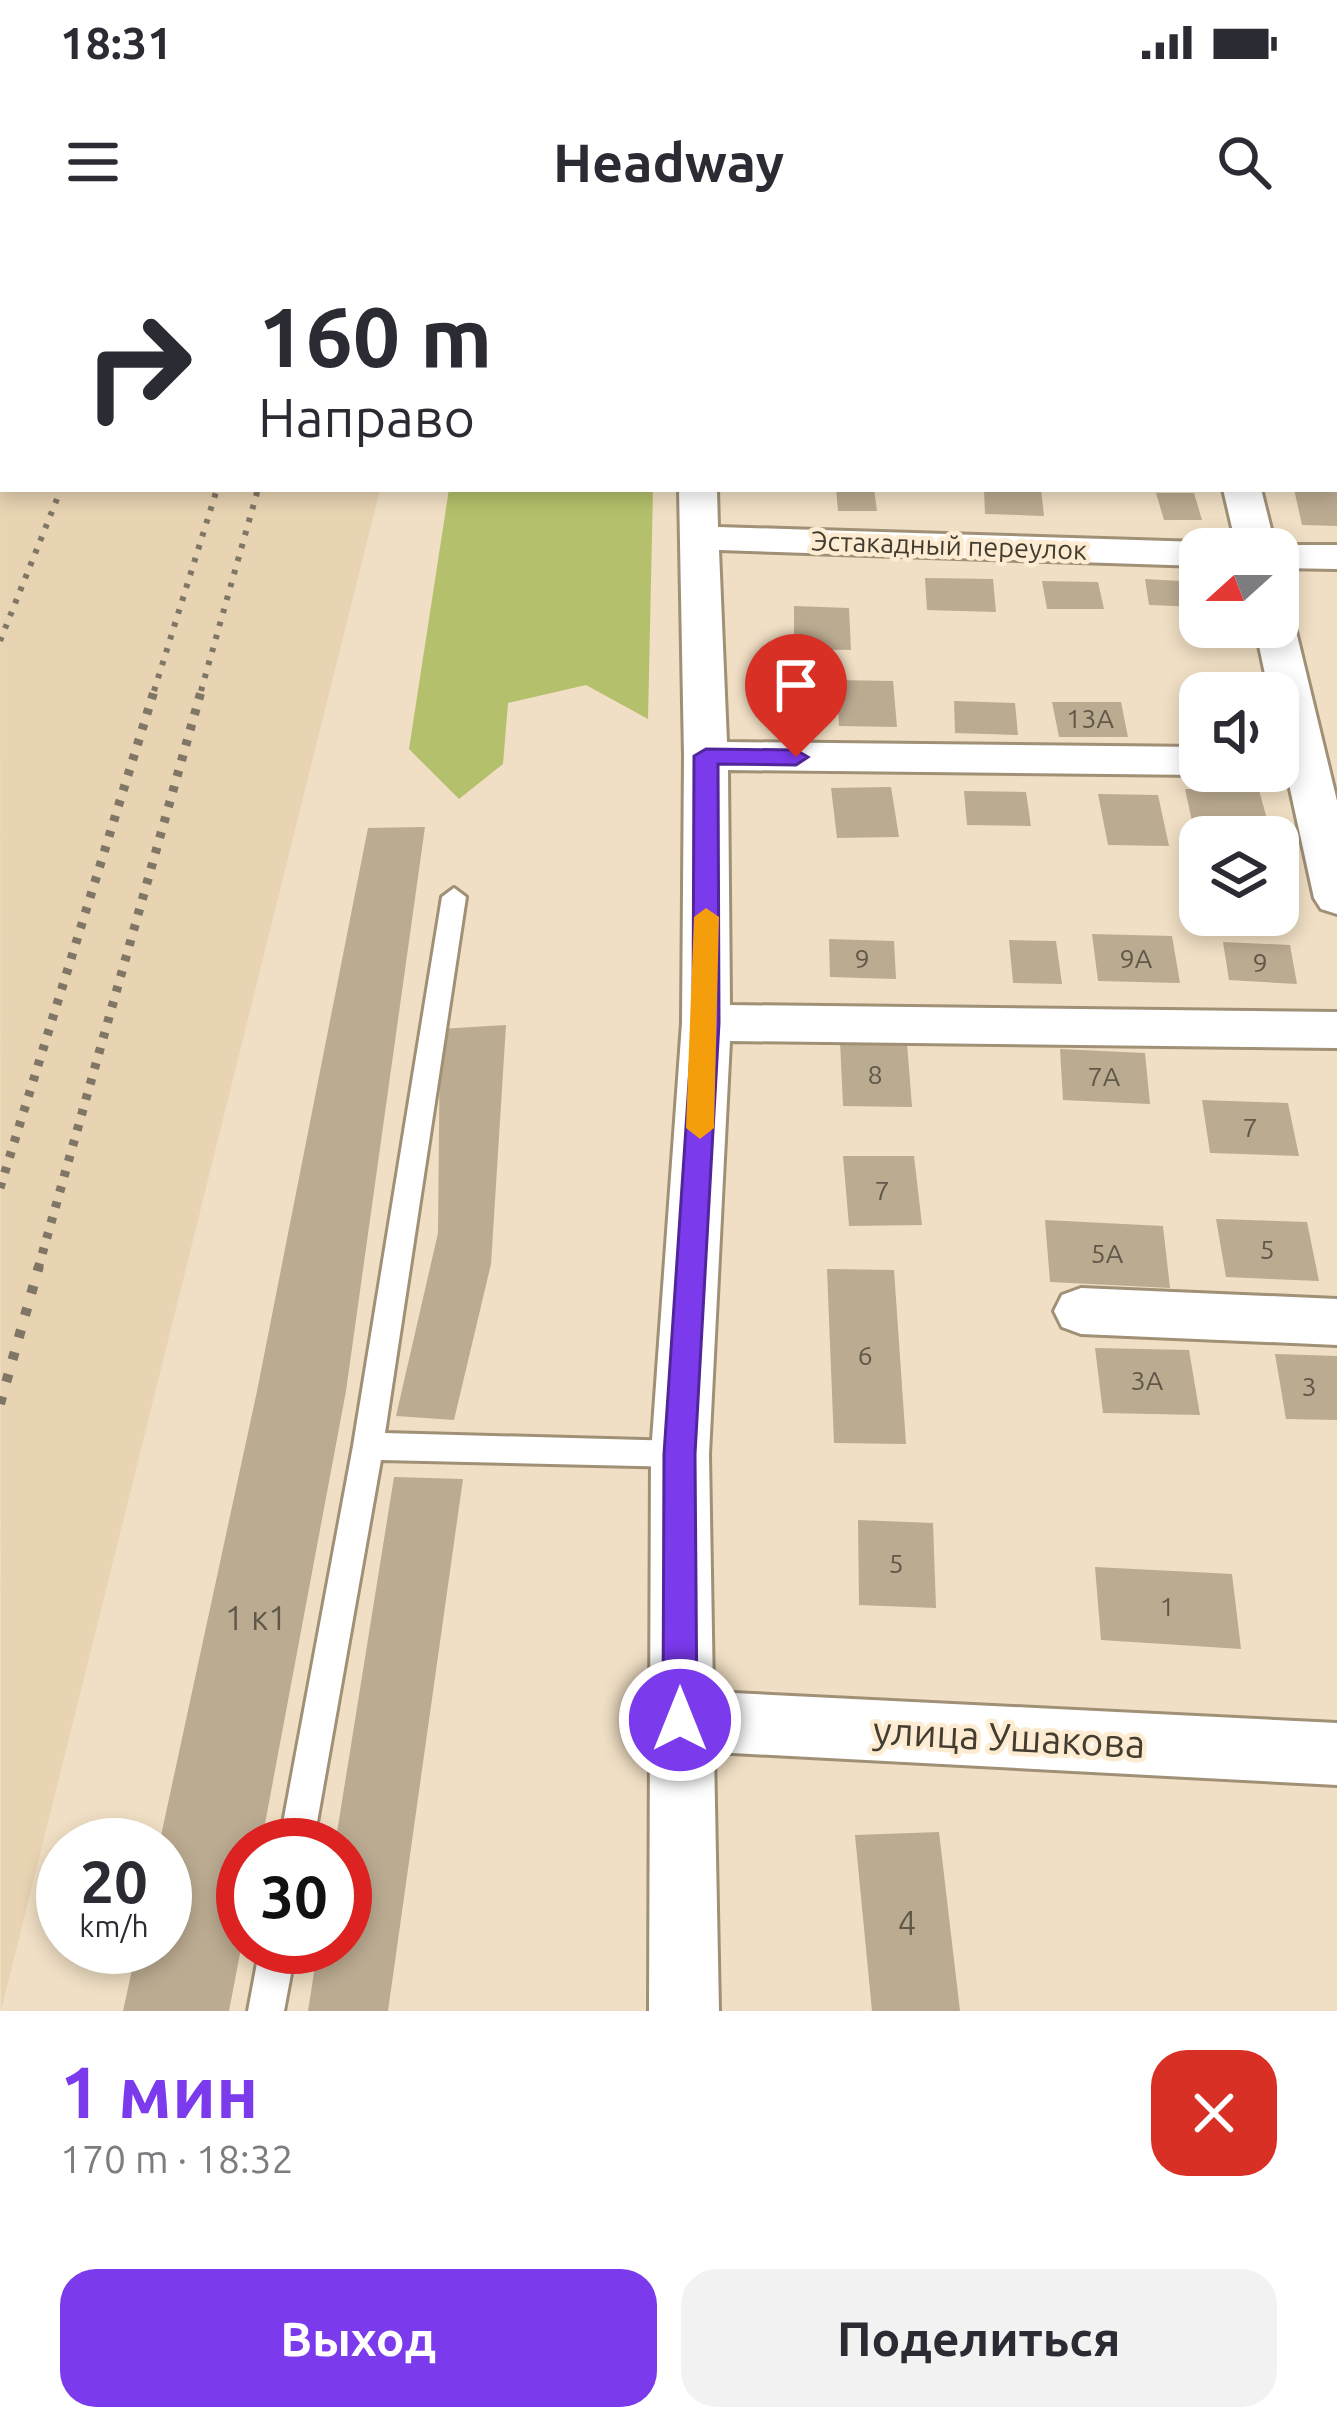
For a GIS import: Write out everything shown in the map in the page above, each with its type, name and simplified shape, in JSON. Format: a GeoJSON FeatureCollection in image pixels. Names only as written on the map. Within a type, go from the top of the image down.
{"type":"FeatureCollection","features":[{"type":"Feature","properties":{"kind":"street"},"geometry":{"type":"LineString","coordinates":[[1243,492],[1252,528]]}},
{"type":"Feature","properties":{"kind":"street"},"geometry":{"type":"LineString","coordinates":[[684,2011],[680,1454],[706,1023],[706,756],[698,514]]}},
{"type":"Feature","properties":{"kind":"street","name":"Эстакадный переулок"},"geometry":{"type":"LineString","coordinates":[[698,514],[1179,552]]}},
{"type":"Feature","properties":{"kind":"street"},"geometry":{"type":"LineString","coordinates":[[1299,556],[1337,557]]}},
{"type":"Feature","properties":{"kind":"street"},"geometry":{"type":"LineString","coordinates":[[706,756],[1179,761]]}},
{"type":"Feature","properties":{"kind":"street"},"geometry":{"type":"LineString","coordinates":[[1299,778],[1332,853],[1337,898]]}},
{"type":"Feature","properties":{"kind":"street"},"geometry":{"type":"LineString","coordinates":[[706,1023],[1337,1030]]}},
{"type":"Feature","properties":{"kind":"street"},"geometry":{"type":"LineString","coordinates":[[1081,1311],[1337,1322]]}},
{"type":"Feature","properties":{"kind":"street","name":"улица Ушакова"},"geometry":{"type":"LineString","coordinates":[[680,1720],[1337,1754]]}},
{"type":"Feature","properties":{"kind":"lane"},"geometry":{"type":"LineString","coordinates":[[301,1818],[368,1446],[454,897]]}},
{"type":"Feature","properties":{"kind":"lane"},"geometry":{"type":"LineString","coordinates":[[368,1446],[680,1454]]}},
{"type":"Feature","properties":{"kind":"lane"},"geometry":{"type":"LineString","coordinates":[[266,2011],[273,1974]]}},
{"type":"Feature","properties":{"kind":"shaded area"},"geometry":{"type":"Polygon","coordinates":[[[0,492],[379,492],[49,1818],[36,1818],[36,1870],[1,2011],[0,492]]]}},
{"type":"Feature","properties":{"kind":"green space"},"geometry":{"type":"Polygon","coordinates":[[[449,492],[653,492],[648,719],[586,685],[508,703],[503,764],[459,799],[409,749],[449,492]]]}},
{"type":"Feature","properties":{"kind":"building"},"geometry":{"type":"Polygon","coordinates":[[[836,492],[874,492],[877,511],[838,511],[836,492]]]}},
{"type":"Feature","properties":{"kind":"building"},"geometry":{"type":"Polygon","coordinates":[[[984,492],[1041,492],[1044,516],[985,514],[984,492]]]}},
{"type":"Feature","properties":{"kind":"building"},"geometry":{"type":"Polygon","coordinates":[[[1295,492],[1337,492],[1337,526],[1302,525],[1295,492]]]}},
{"type":"Feature","properties":{"kind":"building"},"geometry":{"type":"Polygon","coordinates":[[[1156,493],[1194,493],[1202,520],[1164,520],[1156,493]]]}},
{"type":"Feature","properties":{"kind":"building"},"geometry":{"type":"Polygon","coordinates":[[[925,578],[993,579],[996,612],[927,610],[925,578]]]}},
{"type":"Feature","properties":{"kind":"building"},"geometry":{"type":"Polygon","coordinates":[[[1145,579],[1179,581],[1179,606],[1149,605],[1145,579]]]}},
{"type":"Feature","properties":{"kind":"building"},"geometry":{"type":"Polygon","coordinates":[[[1042,581],[1098,582],[1104,609],[1047,609],[1042,581]]]}},
{"type":"Feature","properties":{"kind":"building"},"geometry":{"type":"Polygon","coordinates":[[[794,606],[849,608],[851,650],[794,649],[794,606]]]}},
{"type":"Feature","properties":{"kind":"building"},"geometry":{"type":"Polygon","coordinates":[[[836,680],[893,681],[897,727],[839,726],[836,680]]]}},
{"type":"Feature","properties":{"kind":"building"},"geometry":{"type":"Polygon","coordinates":[[[954,701],[1015,703],[1018,735],[955,733],[954,701]]]}},
{"type":"Feature","properties":{"kind":"building"},"geometry":{"type":"Polygon","coordinates":[[[1052,702],[1121,702],[1128,737],[1059,737],[1052,702]]]}},
{"type":"Feature","properties":{"kind":"building"},"geometry":{"type":"Polygon","coordinates":[[[891,787],[899,837],[837,838],[831,788],[891,787]]]}},
{"type":"Feature","properties":{"kind":"building"},"geometry":{"type":"Polygon","coordinates":[[[964,791],[1026,792],[1031,826],[967,825],[964,791]]]}},
{"type":"Feature","properties":{"kind":"building"},"geometry":{"type":"Polygon","coordinates":[[[1186,792],[1260,792],[1266,816],[1191,816],[1186,792]]]}},
{"type":"Feature","properties":{"kind":"building"},"geometry":{"type":"Polygon","coordinates":[[[1098,794],[1158,795],[1169,846],[1108,845],[1098,794]]]}},
{"type":"Feature","properties":{"kind":"building"},"geometry":{"type":"Polygon","coordinates":[[[425,827],[346,1391],[266,1818],[216,1818],[216,1974],[236,1974],[229,2011],[123,2011],[131,1974],[192,1974],[192,1818],[165,1818],[257,1391],[368,828],[425,827]]]}},
{"type":"Feature","properties":{"kind":"building"},"geometry":{"type":"Polygon","coordinates":[[[1092,934],[1172,936],[1180,983],[1098,981],[1092,934]]]}},
{"type":"Feature","properties":{"kind":"building"},"geometry":{"type":"Polygon","coordinates":[[[829,939],[894,941],[896,979],[830,977],[829,939]]]}},
{"type":"Feature","properties":{"kind":"building"},"geometry":{"type":"Polygon","coordinates":[[[1009,940],[1056,941],[1062,984],[1013,983],[1009,940]]]}},
{"type":"Feature","properties":{"kind":"building"},"geometry":{"type":"Polygon","coordinates":[[[1223,942],[1290,945],[1297,984],[1229,980],[1223,942]]]}},
{"type":"Feature","properties":{"kind":"building"},"geometry":{"type":"Polygon","coordinates":[[[506,1025],[491,1264],[454,1420],[396,1416],[438,1233],[440,1029],[506,1025]]]}},
{"type":"Feature","properties":{"kind":"building"},"geometry":{"type":"Polygon","coordinates":[[[840,1042],[907,1043],[912,1107],[843,1106],[840,1042]]]}},
{"type":"Feature","properties":{"kind":"building"},"geometry":{"type":"Polygon","coordinates":[[[1060,1049],[1145,1053],[1150,1104],[1063,1100],[1060,1049]]]}},
{"type":"Feature","properties":{"kind":"building"},"geometry":{"type":"Polygon","coordinates":[[[1202,1100],[1288,1103],[1299,1156],[1210,1153],[1202,1100]]]}},
{"type":"Feature","properties":{"kind":"building"},"geometry":{"type":"Polygon","coordinates":[[[843,1156],[914,1156],[922,1225],[849,1226],[843,1156]]]}},
{"type":"Feature","properties":{"kind":"building"},"geometry":{"type":"Polygon","coordinates":[[[1216,1219],[1307,1222],[1319,1281],[1226,1277],[1216,1219]]]}},
{"type":"Feature","properties":{"kind":"building"},"geometry":{"type":"Polygon","coordinates":[[[1045,1220],[1163,1226],[1170,1288],[1050,1282],[1045,1220]]]}},
{"type":"Feature","properties":{"kind":"building"},"geometry":{"type":"Polygon","coordinates":[[[827,1269],[894,1270],[906,1444],[834,1443],[827,1269]]]}},
{"type":"Feature","properties":{"kind":"building"},"geometry":{"type":"Polygon","coordinates":[[[1095,1348],[1189,1350],[1200,1415],[1103,1413],[1095,1348]]]}},
{"type":"Feature","properties":{"kind":"building"},"geometry":{"type":"Polygon","coordinates":[[[1275,1354],[1337,1356],[1337,1420],[1286,1419],[1275,1354]]]}},
{"type":"Feature","properties":{"kind":"building"},"geometry":{"type":"Polygon","coordinates":[[[394,1477],[463,1479],[388,2011],[308,2011],[314,1974],[372,1974],[372,1818],[339,1818],[394,1477]]]}},
{"type":"Feature","properties":{"kind":"building"},"geometry":{"type":"Polygon","coordinates":[[[858,1520],[933,1523],[936,1608],[859,1605],[858,1520]]]}},
{"type":"Feature","properties":{"kind":"building"},"geometry":{"type":"Polygon","coordinates":[[[1095,1567],[1232,1574],[1241,1649],[1101,1640],[1095,1567]]]}},
{"type":"Feature","properties":{"kind":"building"},"geometry":{"type":"Polygon","coordinates":[[[939,1832],[960,2011],[872,2011],[855,1835],[939,1832]]]}},
{"type":"Feature","properties":{"kind":"railway"},"geometry":{"type":"LineString","coordinates":[[0,641],[60,492]]}},
{"type":"Feature","properties":{"kind":"railway"},"geometry":{"type":"LineString","coordinates":[[154,691],[216,492]]}},
{"type":"Feature","properties":{"kind":"railway"},"geometry":{"type":"LineString","coordinates":[[201,691],[257,492]]}},
{"type":"Feature","properties":{"kind":"railway"},"geometry":{"type":"LineString","coordinates":[[0,1188],[155,688]]}},
{"type":"Feature","properties":{"kind":"railway"},"geometry":{"type":"LineString","coordinates":[[38,1269],[202,688]]}},
{"type":"Feature","properties":{"kind":"railway"},"geometry":{"type":"LineString","coordinates":[[0,1404],[39,1266]]}},
{"type":"Feature","properties":{"kind":"slow traffic"},"geometry":{"type":"LineString","coordinates":[[700,1128],[706,917]]}},
{"type":"Feature","properties":{"kind":"route"},"geometry":{"type":"LineString","coordinates":[[680,1720],[680,1454],[706,1023],[706,756],[796,757]]}}]}
